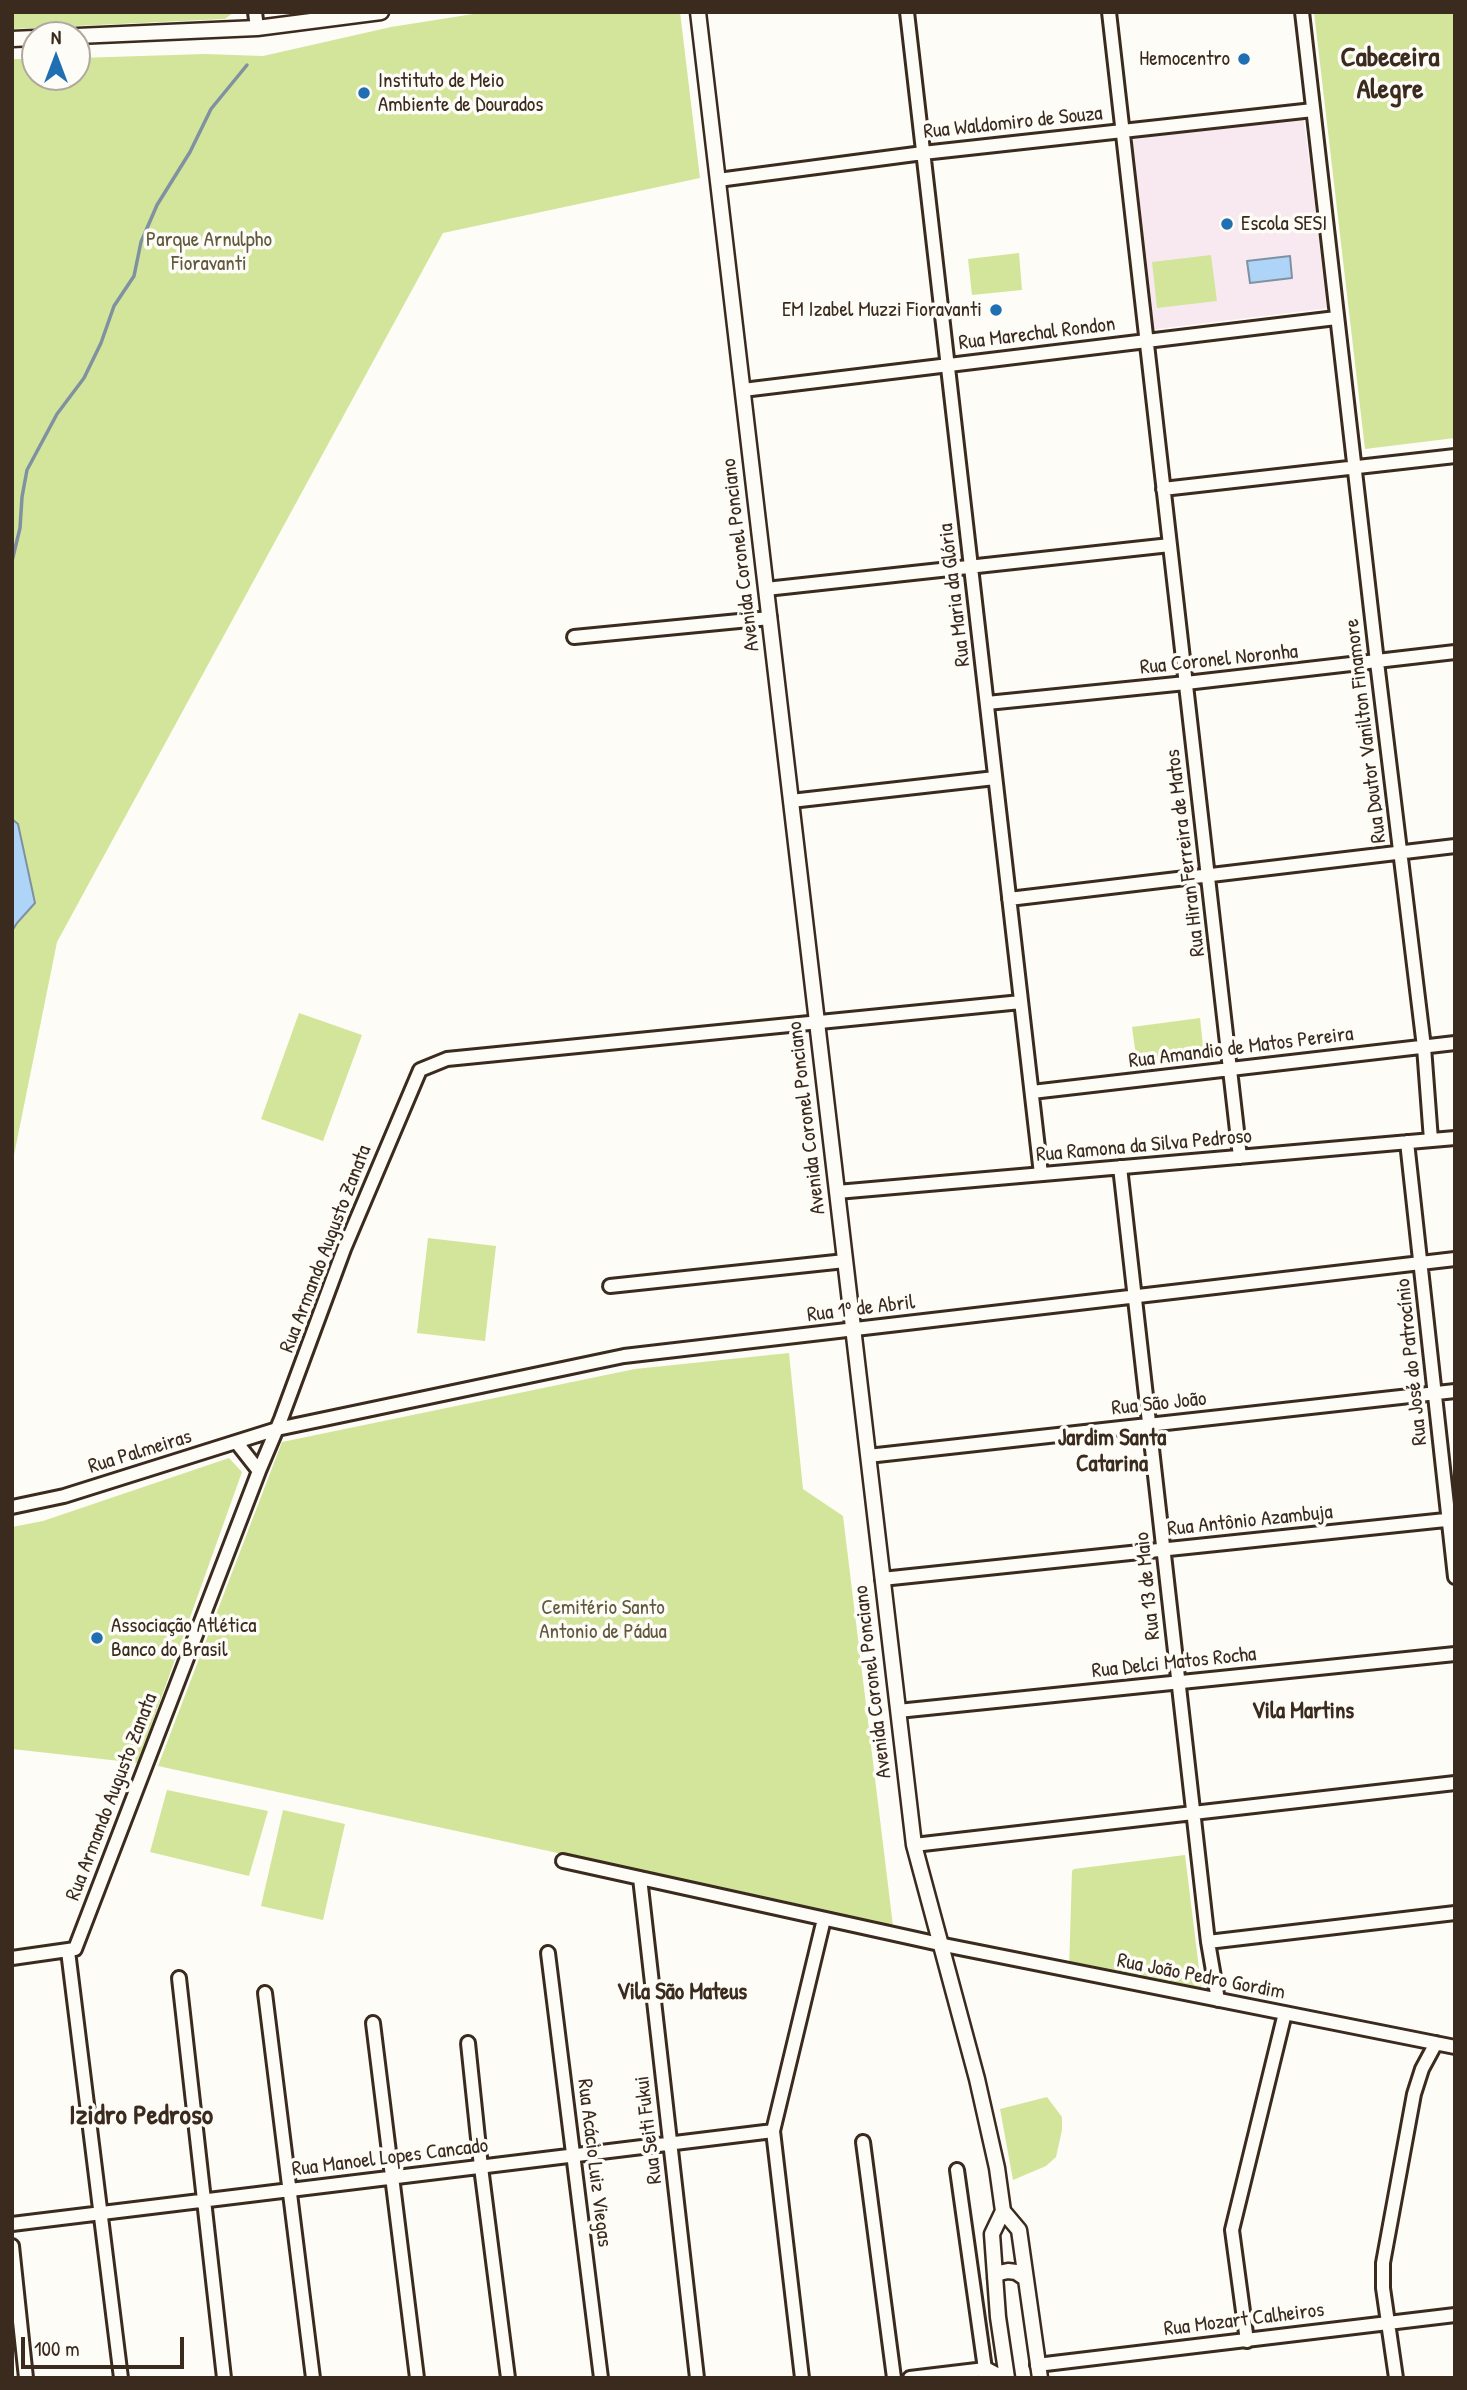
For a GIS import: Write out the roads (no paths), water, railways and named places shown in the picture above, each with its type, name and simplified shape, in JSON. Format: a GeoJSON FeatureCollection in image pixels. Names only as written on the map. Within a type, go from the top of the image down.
{"type":"FeatureCollection","features":[{"type":"Feature","properties":{"kind":"main road"},"geometry":{"type":"LineString","coordinates":[[91,35],[257,28],[381,12]]}},
{"type":"Feature","properties":{"kind":"main road","name":"Avenida Coronel Ponciano"},"geometry":{"type":"LineString","coordinates":[[698,12],[914,1845],[977,2079],[997,2168],[1003,2211],[1018,2230],[1039,2372]]}},
{"type":"Feature","properties":{"kind":"main road","name":"Avenida Coronel Ponciano"},"geometry":{"type":"LineString","coordinates":[[1003,2211],[992,2234],[1005,2378]]}},
{"type":"Feature","properties":{"kind":"main road"},"geometry":{"type":"LineString","coordinates":[[995,2277],[1008,2271],[1025,2277]]}},
{"type":"Feature","properties":{"kind":"main road"},"geometry":{"type":"LineString","coordinates":[[1003,2354],[987,2372],[1005,2378]]}},
{"type":"Feature","properties":{"kind":"street"},"geometry":{"type":"LineString","coordinates":[[255,12],[257,28]]}},
{"type":"Feature","properties":{"kind":"street","name":"Rua Maria da Glória"},"geometry":{"type":"LineString","coordinates":[[907,12],[1041,1174]]}},
{"type":"Feature","properties":{"kind":"street","name":"Rua Hiran Ferreira de Matos"},"geometry":{"type":"LineString","coordinates":[[1109,12],[1240,1157]]}},
{"type":"Feature","properties":{"kind":"street","name":"Rua Doutor Vanilton Finamore"},"geometry":{"type":"LineString","coordinates":[[1302,12],[1399,853],[1424,1047],[1431,1140]]}},
{"type":"Feature","properties":{"kind":"street","name":"Rua Waldomiro de Souza"},"geometry":{"type":"LineString","coordinates":[[718,180],[923,152],[1313,110]]}},
{"type":"Feature","properties":{"kind":"street","name":"Rua Marechal Rondon"},"geometry":{"type":"LineString","coordinates":[[743,390],[1336,318]]}},
{"type":"Feature","properties":{"kind":"street"},"geometry":{"type":"LineString","coordinates":[[1163,489],[1455,456]]}},
{"type":"Feature","properties":{"kind":"street"},"geometry":{"type":"LineString","coordinates":[[766,589],[1170,545]]}},
{"type":"Feature","properties":{"kind":"street"},"geometry":{"type":"LineString","coordinates":[[575,637],[770,618]]}},
{"type":"Feature","properties":{"kind":"street","name":"Rua Coronel Noronha"},"geometry":{"type":"LineString","coordinates":[[987,703],[1455,652]]}},
{"type":"Feature","properties":{"kind":"street"},"geometry":{"type":"LineString","coordinates":[[791,801],[995,778]]}},
{"type":"Feature","properties":{"kind":"street"},"geometry":{"type":"LineString","coordinates":[[1009,899],[1455,846]]}},
{"type":"Feature","properties":{"kind":"street","name":"Rua Armando Augusto Zanata"},"geometry":{"type":"LineString","coordinates":[[68,1951],[75,1949],[350,1236],[420,1070],[447,1059],[817,1020],[1021,1002]]}},
{"type":"Feature","properties":{"kind":"street","name":"Rua Amandio de Matos Pereira"},"geometry":{"type":"LineString","coordinates":[[1032,1092],[1455,1043]]}},
{"type":"Feature","properties":{"kind":"street","name":"Rua Ramona da Silva Pedroso"},"geometry":{"type":"LineString","coordinates":[[837,1192],[1455,1138]]}},
{"type":"Feature","properties":{"kind":"street","name":"Rua José do Patrocínio"},"geometry":{"type":"LineString","coordinates":[[1407,1142],[1452,1520],[1455,1577]]}},
{"type":"Feature","properties":{"kind":"street","name":"Rua 13 de Maio"},"geometry":{"type":"LineString","coordinates":[[1120,1167],[1208,1942],[1218,2000]]}},
{"type":"Feature","properties":{"kind":"street","name":"Rua 1º de Abril"},"geometry":{"type":"LineString","coordinates":[[277,1429],[624,1356],[1455,1259]]}},
{"type":"Feature","properties":{"kind":"street"},"geometry":{"type":"LineString","coordinates":[[610,1286],[845,1261]]}},
{"type":"Feature","properties":{"kind":"street","name":"Rua São João"},"geometry":{"type":"LineString","coordinates":[[868,1456],[1455,1391]]}},
{"type":"Feature","properties":{"kind":"street","name":"Rua Palmeiras"},"geometry":{"type":"LineString","coordinates":[[12,1507],[64,1496],[277,1429]]}},
{"type":"Feature","properties":{"kind":"street"},"geometry":{"type":"LineString","coordinates":[[237,1443],[258,1471]]}},
{"type":"Feature","properties":{"kind":"street","name":"Rua Antônio Azambuja"},"geometry":{"type":"LineString","coordinates":[[882,1579],[1452,1520]]}},
{"type":"Feature","properties":{"kind":"street","name":"Rua Delci Matos Rocha"},"geometry":{"type":"LineString","coordinates":[[898,1711],[1455,1654]]}},
{"type":"Feature","properties":{"kind":"street"},"geometry":{"type":"LineString","coordinates":[[914,1845],[1455,1783]]}},
{"type":"Feature","properties":{"kind":"street","name":"Rua João Pedro Gordim"},"geometry":{"type":"LineString","coordinates":[[563,1861],[939,1944],[1436,2043],[1455,2044]]}},
{"type":"Feature","properties":{"kind":"street","name":"Rua Seiti Fukui"},"geometry":{"type":"LineString","coordinates":[[640,1878],[698,2378]]}},
{"type":"Feature","properties":{"kind":"street"},"geometry":{"type":"LineString","coordinates":[[1208,1942],[1455,1913]]}},
{"type":"Feature","properties":{"kind":"street"},"geometry":{"type":"LineString","coordinates":[[802,2378],[774,2125],[824,1919]]}},
{"type":"Feature","properties":{"kind":"street"},"geometry":{"type":"LineString","coordinates":[[12,1958],[68,1951],[121,2378]]}},
{"type":"Feature","properties":{"kind":"street","name":"Rua Acácio Luiz Viegas"},"geometry":{"type":"LineString","coordinates":[[548,1953],[601,2378]]}},
{"type":"Feature","properties":{"kind":"street"},"geometry":{"type":"LineString","coordinates":[[179,1978],[224,2378]]}},
{"type":"Feature","properties":{"kind":"street"},"geometry":{"type":"LineString","coordinates":[[265,1993],[313,2378]]}},
{"type":"Feature","properties":{"kind":"street"},"geometry":{"type":"LineString","coordinates":[[1247,2341],[1232,2230],[1286,2013]]}},
{"type":"Feature","properties":{"kind":"street"},"geometry":{"type":"LineString","coordinates":[[373,2023],[416,2378]]}},
{"type":"Feature","properties":{"kind":"street"},"geometry":{"type":"LineString","coordinates":[[468,2043],[508,2378]]}},
{"type":"Feature","properties":{"kind":"street"},"geometry":{"type":"LineString","coordinates":[[1396,2378],[1383,2288],[1383,2263],[1414,2094],[1422,2069],[1436,2043]]}},
{"type":"Feature","properties":{"kind":"street","name":"Rua Manoel Lopes Cancado"},"geometry":{"type":"LineString","coordinates":[[12,2224],[670,2144],[774,2125]]}},
{"type":"Feature","properties":{"kind":"street"},"geometry":{"type":"LineString","coordinates":[[863,2141],[894,2378]]}},
{"type":"Feature","properties":{"kind":"street"},"geometry":{"type":"LineString","coordinates":[[910,2378],[987,2372],[957,2170]]}},
{"type":"Feature","properties":{"kind":"street"},"geometry":{"type":"LineString","coordinates":[[12,2246],[26,2378]]}},
{"type":"Feature","properties":{"kind":"street","name":"Rua Mozart Calheiros"},"geometry":{"type":"LineString","coordinates":[[1039,2372],[1247,2341],[1455,2315]]}},
{"type":"Feature","properties":{"kind":"water"},"geometry":{"type":"Polygon","coordinates":[[[1290,256],[1292,278],[1250,283],[1247,261],[1290,256]]]}},
{"type":"Feature","properties":{"kind":"water"},"geometry":{"type":"Polygon","coordinates":[[[12,819],[18,824],[35,903],[12,931],[12,819]]]}},
{"type":"Feature","properties":{"kind":"waterway"},"geometry":{"type":"LineString","coordinates":[[12,561],[20,528],[27,470],[57,414],[84,378],[101,343],[114,306],[134,276],[141,242],[157,205],[190,152],[211,109],[247,65]]}},
{"type":"Feature","properties":{"kind":"place","name":"Hemocentro"},"geometry":{"type":"Point","coordinates":[1244,59]}},
{"type":"Feature","properties":{"kind":"place","name":"Instituto de Meio Ambiente de Dourados"},"geometry":{"type":"Point","coordinates":[364,93]}},
{"type":"Feature","properties":{"kind":"place","name":"Escola SESI"},"geometry":{"type":"Point","coordinates":[1227,224]}},
{"type":"Feature","properties":{"kind":"place","name":"EM Izabel Muzzi Fioravanti"},"geometry":{"type":"Point","coordinates":[996,310]}},
{"type":"Feature","properties":{"kind":"place","name":"Associação Atlética Banco do Brasil"},"geometry":{"type":"Point","coordinates":[97,1638]}},
{"type":"Feature","properties":{"kind":"district","name":"Cabeceira Alegre"},"geometry":{"type":"Point","coordinates":[1390,75]}},
{"type":"Feature","properties":{"kind":"district","name":"Jardim Santa Catarina"},"geometry":{"type":"Point","coordinates":[1112,1452]}},
{"type":"Feature","properties":{"kind":"district","name":"Vila Martins"},"geometry":{"type":"Point","coordinates":[1303,1712]}},
{"type":"Feature","properties":{"kind":"district","name":"Vila São Mateus"},"geometry":{"type":"Point","coordinates":[682,1993]}},
{"type":"Feature","properties":{"kind":"district","name":"Izidro Pedroso"},"geometry":{"type":"Point","coordinates":[141,2117]}},
{"type":"Feature","properties":{"kind":"park label","name":"Parque Arnulpho Fioravanti"},"geometry":{"type":"Point","coordinates":[209,252]}},
{"type":"Feature","properties":{"kind":"park label","name":"Cemitério Santo Antonio de Pádua"},"geometry":{"type":"Point","coordinates":[603,1620]}}]}
